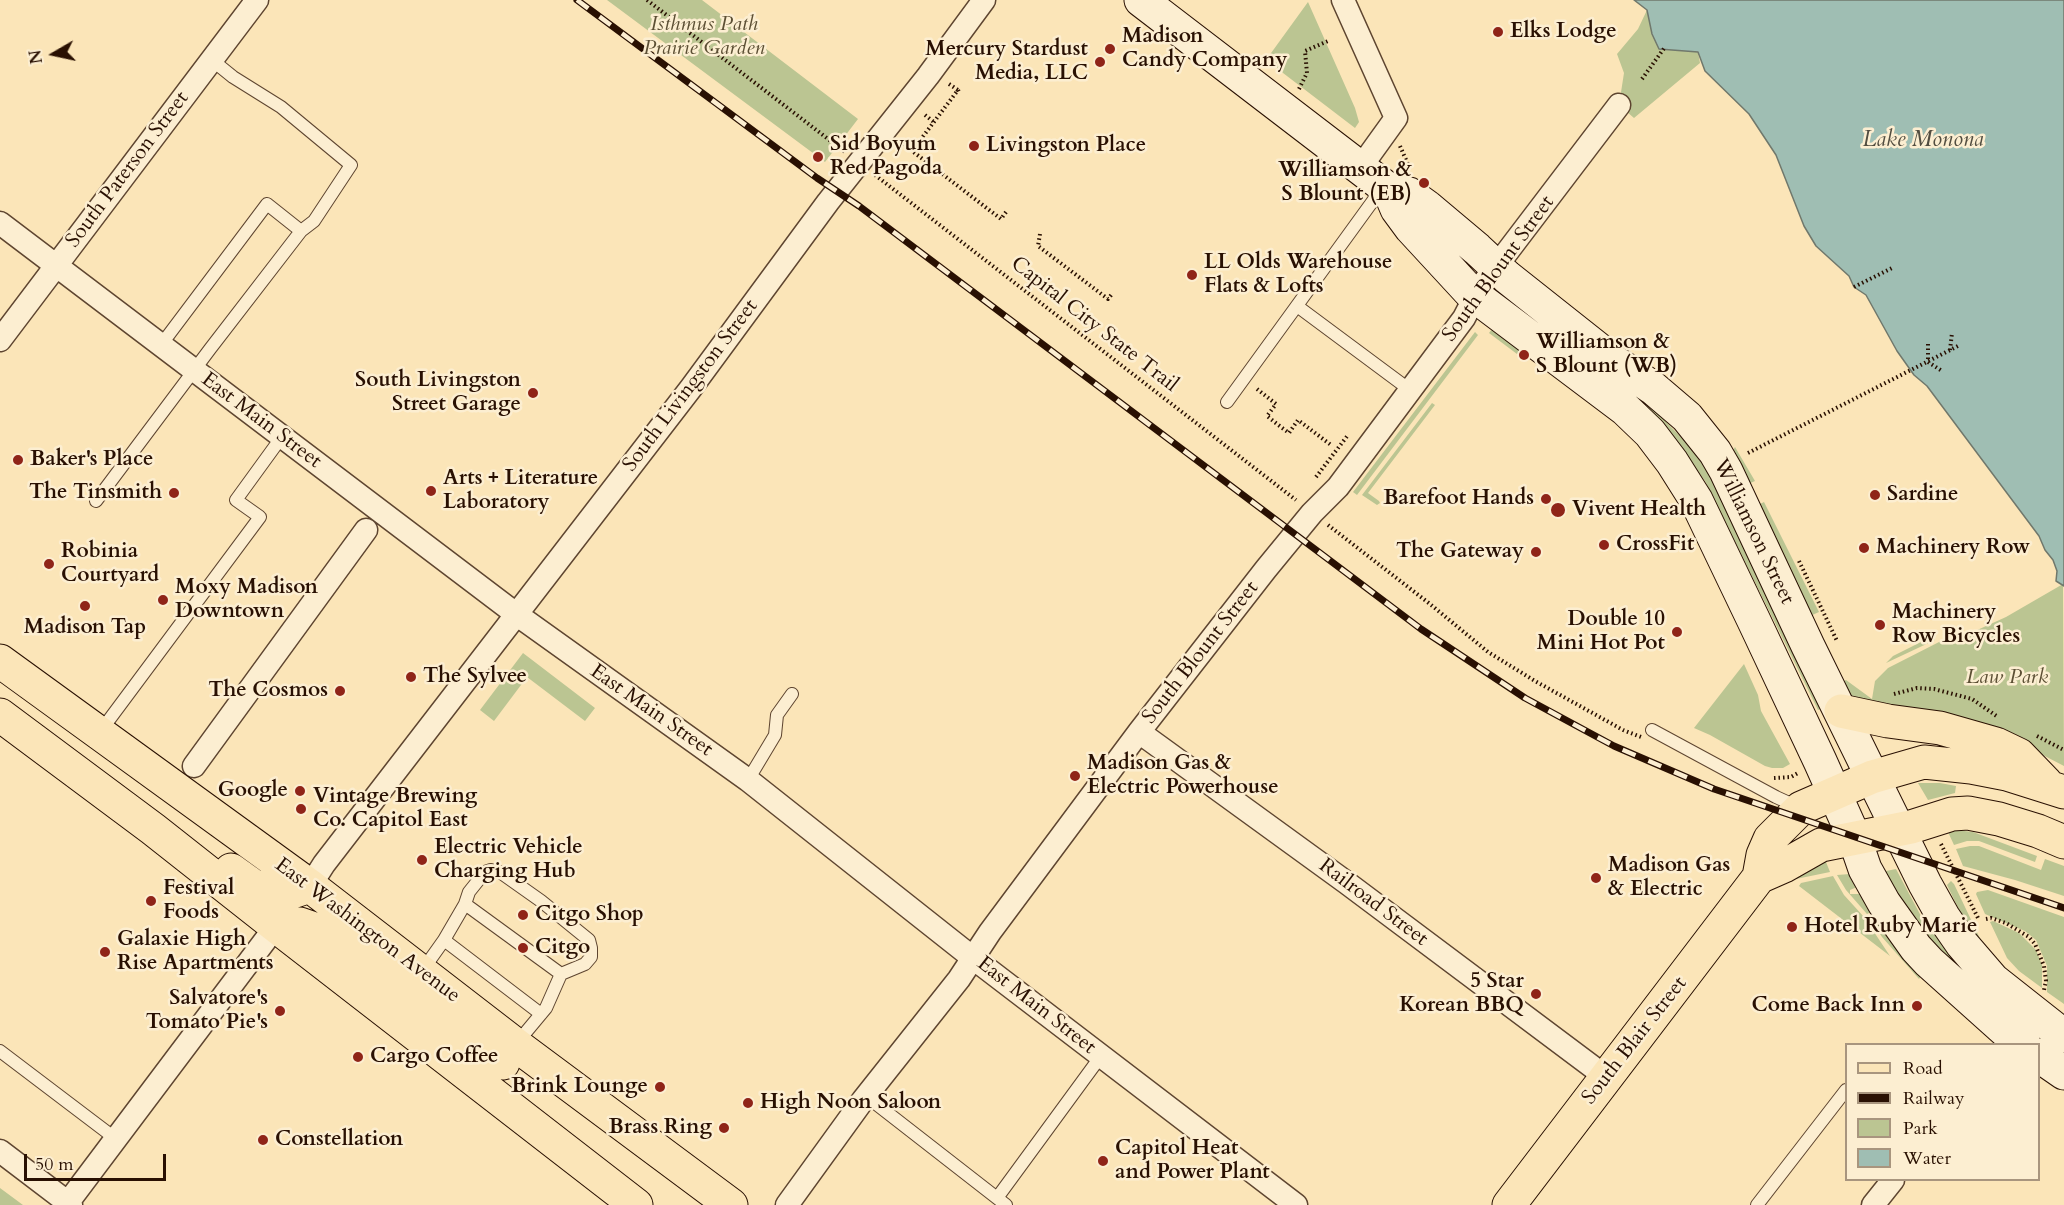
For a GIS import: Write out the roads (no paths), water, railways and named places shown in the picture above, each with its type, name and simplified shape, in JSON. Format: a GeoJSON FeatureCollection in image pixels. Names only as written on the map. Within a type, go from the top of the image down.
{"type":"FeatureCollection","features":[{"type":"Feature","properties":{"kind":"main road","name":"East Washington Avenue"},"geometry":{"type":"LineString","coordinates":[[0,661],[310,886],[516,1045],[731,1205]]}},
{"type":"Feature","properties":{"kind":"main road"},"geometry":{"type":"LineString","coordinates":[[0,700],[126,790],[252,885],[267,891],[289,893],[310,886]]}},
{"type":"Feature","properties":{"kind":"main road"},"geometry":{"type":"LineString","coordinates":[[1841,711],[1887,721],[1926,743],[1996,744],[2013,751],[2057,789]]}},
{"type":"Feature","properties":{"kind":"main road"},"geometry":{"type":"LineString","coordinates":[[0,715],[153,829],[636,1205]]}},
{"type":"Feature","properties":{"kind":"main road"},"geometry":{"type":"LineString","coordinates":[[1926,743],[1936,762],[2007,774],[2057,789]]}},
{"type":"Feature","properties":{"kind":"main road","name":"South Blair Street"},"geometry":{"type":"LineString","coordinates":[[1760,877],[1763,855],[1770,839],[1801,808],[1872,777],[1926,743]]}},
{"type":"Feature","properties":{"kind":"main road","name":"South Blair Street"},"geometry":{"type":"LineString","coordinates":[[1509,1205],[1760,877],[1821,845],[1900,830],[1945,815],[1968,813],[2012,822],[2064,842]]}},
{"type":"Feature","properties":{"kind":"main road"},"geometry":{"type":"LineString","coordinates":[[276,926],[300,924],[323,932],[526,1079],[571,1105],[610,1115]]}},
{"type":"Feature","properties":{"kind":"street","name":"South Paterson Street"},"geometry":{"type":"LineString","coordinates":[[0,340],[257,0]]}},
{"type":"Feature","properties":{"kind":"street","name":"South Livingston Street"},"geometry":{"type":"LineString","coordinates":[[310,886],[324,864],[691,388],[828,202],[928,76],[984,0]]}},
{"type":"Feature","properties":{"kind":"street","name":"Williamson Street"},"geometry":{"type":"LineString","coordinates":[[1141,0],[1377,181],[1409,194],[1613,361],[1653,388],[1687,417],[1715,452],[1925,884],[1962,944],[1993,980],[2019,1024]]}},
{"type":"Feature","properties":{"kind":"street"},"geometry":{"type":"LineString","coordinates":[[1342,0],[1396,118],[1377,181]]}},
{"type":"Feature","properties":{"kind":"street","name":"South Blount Street"},"geometry":{"type":"LineString","coordinates":[[788,1205],[866,1096],[959,980],[1139,732],[1266,568],[1312,513],[1334,492],[1464,318],[1496,267],[1619,105]]}},
{"type":"Feature","properties":{"kind":"street","name":"Williamson Street"},"geometry":{"type":"LineString","coordinates":[[1377,181],[1411,228],[1476,296],[1625,409],[1650,434],[1672,462],[1696,500],[1834,792],[1854,837],[1864,869],[1874,886],[1916,948],[1941,974],[2019,1024]]}},
{"type":"Feature","properties":{"kind":"street","name":"East Main Street"},"geometry":{"type":"LineString","coordinates":[[0,223],[516,614],[748,780],[973,958],[1296,1205]]}},
{"type":"Feature","properties":{"kind":"street"},"geometry":{"type":"LineString","coordinates":[[194,766],[366,530]]}},
{"type":"Feature","properties":{"kind":"street","name":"Railroad Street"},"geometry":{"type":"LineString","coordinates":[[1139,732],[1338,876],[1605,1077]]}},
{"type":"Feature","properties":{"kind":"street"},"geometry":{"type":"LineString","coordinates":[[0,1151],[68,1204],[276,926]]}},
{"type":"Feature","properties":{"kind":"street"},"geometry":{"type":"LineString","coordinates":[[2019,1024],[2064,1036]]}},
{"type":"Feature","properties":{"kind":"street"},"geometry":{"type":"LineString","coordinates":[[2040,1056],[2064,1074]]}},
{"type":"Feature","properties":{"kind":"street"},"geometry":{"type":"LineString","coordinates":[[1873,1205],[1891,1181]]}},
{"type":"Feature","properties":{"kind":"lane"},"geometry":{"type":"LineString","coordinates":[[96,501],[301,231],[314,221],[351,165],[281,107],[233,77],[212,60]]}},
{"type":"Feature","properties":{"kind":"lane"},"geometry":{"type":"LineString","coordinates":[[1227,402],[1297,306],[1377,181]]}},
{"type":"Feature","properties":{"kind":"lane"},"geometry":{"type":"LineString","coordinates":[[161,345],[267,204],[301,231]]}},
{"type":"Feature","properties":{"kind":"lane"},"geometry":{"type":"LineString","coordinates":[[1297,306],[1410,390]]}},
{"type":"Feature","properties":{"kind":"lane"},"geometry":{"type":"LineString","coordinates":[[99,733],[260,517],[236,500],[282,438]]}},
{"type":"Feature","properties":{"kind":"lane"},"geometry":{"type":"LineString","coordinates":[[748,780],[775,735],[777,715],[792,694]]}},
{"type":"Feature","properties":{"kind":"lane"},"geometry":{"type":"LineString","coordinates":[[1652,730],[1776,797],[1801,808]]}},
{"type":"Feature","properties":{"kind":"lane"},"geometry":{"type":"LineString","coordinates":[[421,973],[444,940],[465,904],[469,892],[485,872],[491,870],[500,872],[525,890],[588,940],[591,957],[585,964],[561,974],[546,1008],[516,1045]]}},
{"type":"Feature","properties":{"kind":"lane"},"geometry":{"type":"LineString","coordinates":[[465,904],[561,974]]}},
{"type":"Feature","properties":{"kind":"lane"},"geometry":{"type":"LineString","coordinates":[[444,940],[541,1014]]}},
{"type":"Feature","properties":{"kind":"lane"},"geometry":{"type":"LineString","coordinates":[[0,1051],[116,1139]]}},
{"type":"Feature","properties":{"kind":"lane"},"geometry":{"type":"LineString","coordinates":[[866,1096],[1001,1202],[1101,1056]]}},
{"type":"Feature","properties":{"kind":"lane"},"geometry":{"type":"LineString","coordinates":[[1757,1205],[1845,1091]]}},
{"type":"Feature","properties":{"kind":"water","name":"Lake Monona"},"geometry":{"type":"Polygon","coordinates":[[[1634,0],[2064,0],[2064,586],[2056,581],[2057,571],[2053,560],[2045,550],[2039,536],[1927,386],[1914,375],[1897,351],[1866,295],[1854,287],[1849,276],[1816,246],[1804,226],[1776,155],[1749,114],[1705,71],[1698,52],[1659,49],[1652,34],[1647,10],[1634,0]]]}},
{"type":"Feature","properties":{"kind":"railway"},"geometry":{"type":"LineString","coordinates":[[577,0],[817,178],[859,206],[1421,629],[1525,698],[1614,746],[1714,789],[2064,908]]}},
{"type":"Feature","properties":{"kind":"place","name":"Elks Lodge"},"geometry":{"type":"Point","coordinates":[1498,32]}},
{"type":"Feature","properties":{"kind":"place","name":"Madison Candy Company"},"geometry":{"type":"Point","coordinates":[1110,49]}},
{"type":"Feature","properties":{"kind":"place","name":"Mercury Stardust Media, LLC"},"geometry":{"type":"Point","coordinates":[1100,62]}},
{"type":"Feature","properties":{"kind":"place","name":"Livingston Place"},"geometry":{"type":"Point","coordinates":[974,146]}},
{"type":"Feature","properties":{"kind":"place","name":"Sid Boyum Red Pagoda"},"geometry":{"type":"Point","coordinates":[818,157]}},
{"type":"Feature","properties":{"kind":"place","name":"Williamson & S Blount (EB)"},"geometry":{"type":"Point","coordinates":[1424,183]}},
{"type":"Feature","properties":{"kind":"place","name":"LL Olds Warehouse Flats & Lofts"},"geometry":{"type":"Point","coordinates":[1192,275]}},
{"type":"Feature","properties":{"kind":"place","name":"Williamson & S Blount (WB)"},"geometry":{"type":"Point","coordinates":[1524,355]}},
{"type":"Feature","properties":{"kind":"place","name":"South Livingston Street Garage"},"geometry":{"type":"Point","coordinates":[533,393]}},
{"type":"Feature","properties":{"kind":"place","name":"Baker's Place"},"geometry":{"type":"Point","coordinates":[18,460]}},
{"type":"Feature","properties":{"kind":"place","name":"Arts + Literature Laboratory"},"geometry":{"type":"Point","coordinates":[431,491]}},
{"type":"Feature","properties":{"kind":"place","name":"The Tinsmith"},"geometry":{"type":"Point","coordinates":[174,493]}},
{"type":"Feature","properties":{"kind":"place","name":"Sardine"},"geometry":{"type":"Point","coordinates":[1875,495]}},
{"type":"Feature","properties":{"kind":"place","name":"Barefoot Hands"},"geometry":{"type":"Point","coordinates":[1546,499]}},
{"type":"Feature","properties":{"kind":"place","name":"Vivent Health"},"geometry":{"type":"Point","coordinates":[1558,510]}},
{"type":"Feature","properties":{"kind":"place","name":"CrossFit"},"geometry":{"type":"Point","coordinates":[1604,545]}},
{"type":"Feature","properties":{"kind":"place","name":"Machinery Row"},"geometry":{"type":"Point","coordinates":[1864,548]}},
{"type":"Feature","properties":{"kind":"place","name":"The Gateway"},"geometry":{"type":"Point","coordinates":[1536,552]}},
{"type":"Feature","properties":{"kind":"place","name":"Robinia Courtyard"},"geometry":{"type":"Point","coordinates":[49,564]}},
{"type":"Feature","properties":{"kind":"place","name":"Moxy Madison Downtown"},"geometry":{"type":"Point","coordinates":[163,600]}},
{"type":"Feature","properties":{"kind":"place","name":"Madison Tap"},"geometry":{"type":"Point","coordinates":[85,606]}},
{"type":"Feature","properties":{"kind":"place","name":"Machinery Row Bicycles"},"geometry":{"type":"Point","coordinates":[1880,625]}},
{"type":"Feature","properties":{"kind":"place","name":"Double 10 Mini Hot Pot"},"geometry":{"type":"Point","coordinates":[1677,632]}},
{"type":"Feature","properties":{"kind":"place","name":"The Sylvee"},"geometry":{"type":"Point","coordinates":[411,677]}},
{"type":"Feature","properties":{"kind":"place","name":"The Cosmos"},"geometry":{"type":"Point","coordinates":[340,691]}},
{"type":"Feature","properties":{"kind":"place","name":"Madison Gas & Electric Powerhouse"},"geometry":{"type":"Point","coordinates":[1075,776]}},
{"type":"Feature","properties":{"kind":"place","name":"Google"},"geometry":{"type":"Point","coordinates":[300,791]}},
{"type":"Feature","properties":{"kind":"place","name":"Vintage Brewing Co. Capitol East"},"geometry":{"type":"Point","coordinates":[301,809]}},
{"type":"Feature","properties":{"kind":"place","name":"Electric Vehicle Charging Hub"},"geometry":{"type":"Point","coordinates":[422,860]}},
{"type":"Feature","properties":{"kind":"place","name":"Madison Gas & Electric"},"geometry":{"type":"Point","coordinates":[1596,878]}},
{"type":"Feature","properties":{"kind":"place","name":"Festival Foods"},"geometry":{"type":"Point","coordinates":[151,901]}},
{"type":"Feature","properties":{"kind":"place","name":"Citgo Shop"},"geometry":{"type":"Point","coordinates":[523,915]}},
{"type":"Feature","properties":{"kind":"place","name":"Hotel Ruby Marie"},"geometry":{"type":"Point","coordinates":[1792,927]}},
{"type":"Feature","properties":{"kind":"place","name":"Citgo"},"geometry":{"type":"Point","coordinates":[523,948]}},
{"type":"Feature","properties":{"kind":"place","name":"Galaxie High Rise Apartments"},"geometry":{"type":"Point","coordinates":[105,952]}},
{"type":"Feature","properties":{"kind":"place","name":"5 Star Korean BBQ"},"geometry":{"type":"Point","coordinates":[1536,994]}},
{"type":"Feature","properties":{"kind":"place","name":"Come Back Inn"},"geometry":{"type":"Point","coordinates":[1917,1006]}},
{"type":"Feature","properties":{"kind":"place","name":"Salvatore's Tomato Pie's"},"geometry":{"type":"Point","coordinates":[280,1011]}},
{"type":"Feature","properties":{"kind":"place","name":"Cargo Coffee"},"geometry":{"type":"Point","coordinates":[358,1057]}},
{"type":"Feature","properties":{"kind":"place","name":"Brink Lounge"},"geometry":{"type":"Point","coordinates":[660,1087]}},
{"type":"Feature","properties":{"kind":"place","name":"High Noon Saloon"},"geometry":{"type":"Point","coordinates":[748,1103]}},
{"type":"Feature","properties":{"kind":"place","name":"Brass Ring"},"geometry":{"type":"Point","coordinates":[724,1128]}},
{"type":"Feature","properties":{"kind":"place","name":"Constellation"},"geometry":{"type":"Point","coordinates":[263,1140]}},
{"type":"Feature","properties":{"kind":"place","name":"Capitol Heat and Power Plant"},"geometry":{"type":"Point","coordinates":[1103,1161]}},
{"type":"Feature","properties":{"kind":"park label","name":"Isthmus Path Prairie Garden"},"geometry":{"type":"Point","coordinates":[704,37]}},
{"type":"Feature","properties":{"kind":"park label","name":"Law Park"},"geometry":{"type":"Point","coordinates":[2007,678]}}]}
